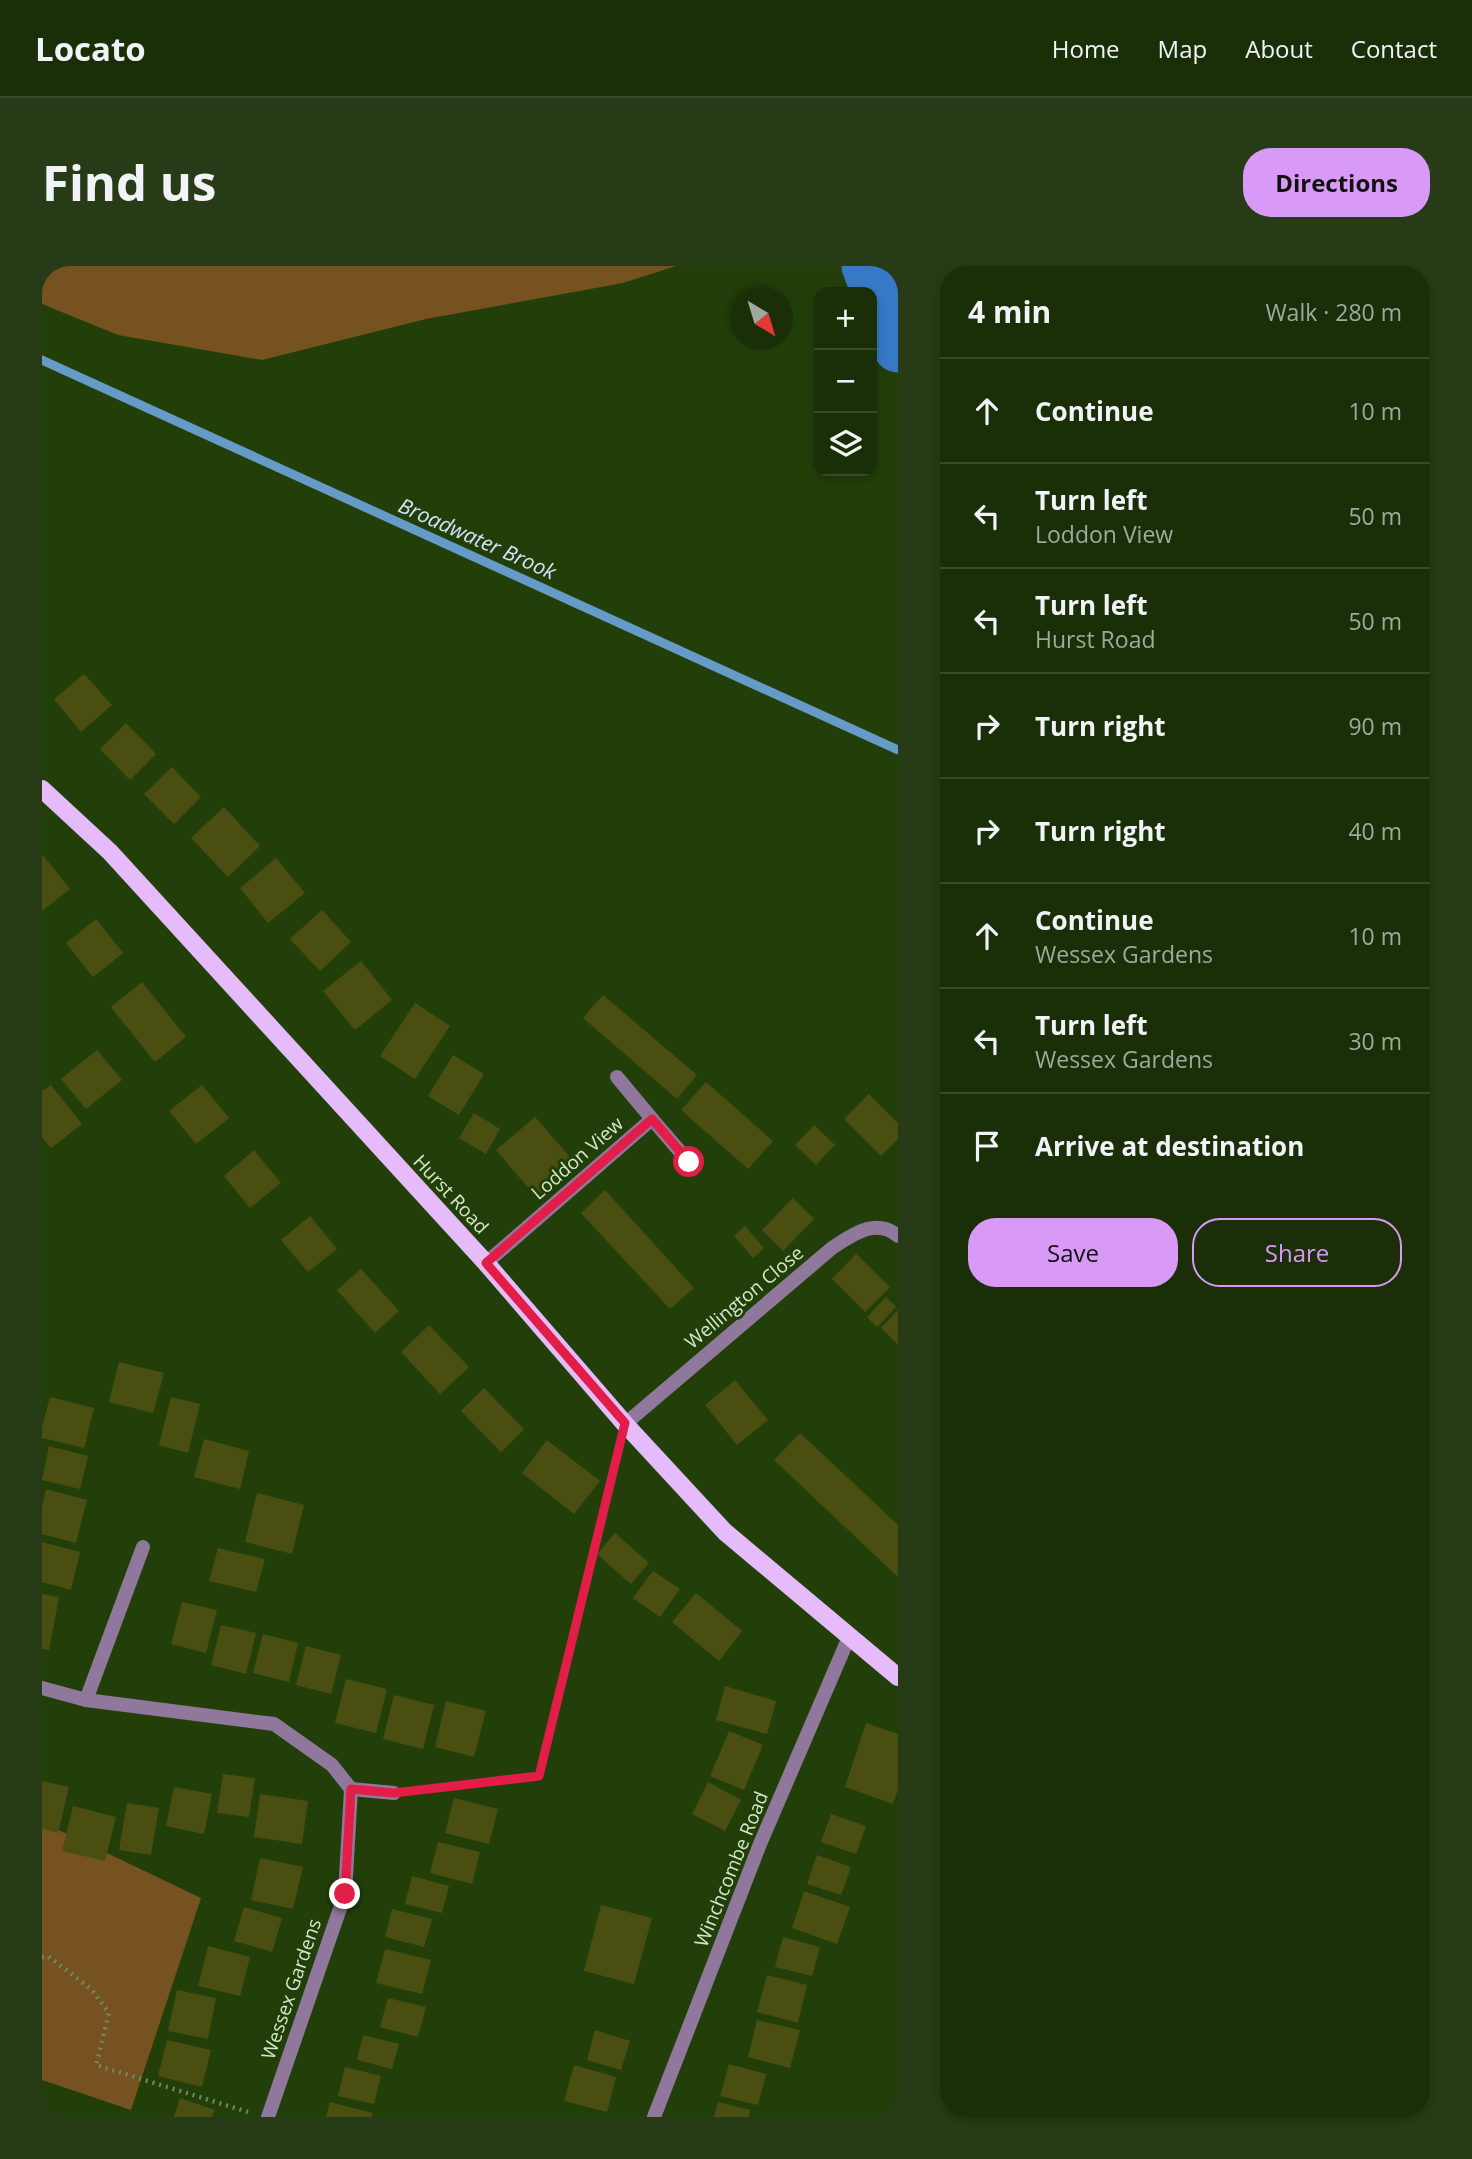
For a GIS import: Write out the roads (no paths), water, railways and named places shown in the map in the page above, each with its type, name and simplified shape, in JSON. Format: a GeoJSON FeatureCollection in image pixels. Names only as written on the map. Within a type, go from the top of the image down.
{"type":"FeatureCollection","features":[{"type":"Feature","properties":{"kind":"main road","name":"Hurst Road"},"geometry":{"type":"LineString","coordinates":[[42,789],[110,852],[486,1263],[625,1423],[725,1532],[898,1676]]}},
{"type":"Feature","properties":{"kind":"street","name":"Loddon View"},"geometry":{"type":"LineString","coordinates":[[486,1263],[652,1119],[617,1077]]}},
{"type":"Feature","properties":{"kind":"street"},"geometry":{"type":"LineString","coordinates":[[652,1119],[689,1162]]}},
{"type":"Feature","properties":{"kind":"street","name":"Wellington Close"},"geometry":{"type":"LineString","coordinates":[[625,1423],[832,1248],[867,1228],[882,1227],[898,1236]]}},
{"type":"Feature","properties":{"kind":"street"},"geometry":{"type":"LineString","coordinates":[[86,1700],[143,1547]]}},
{"type":"Feature","properties":{"kind":"street","name":"Winchcombe Road"},"geometry":{"type":"LineString","coordinates":[[654,2117],[755,1857],[849,1637]]}},
{"type":"Feature","properties":{"kind":"street"},"geometry":{"type":"LineString","coordinates":[[42,1688],[86,1700],[274,1724],[332,1765],[351,1789],[394,1793]]}},
{"type":"Feature","properties":{"kind":"street","name":"Wessex Gardens"},"geometry":{"type":"LineString","coordinates":[[268,2117],[345,1894],[351,1789]]}},
{"type":"Feature","properties":{"kind":"waterway"},"geometry":{"type":"LineString","coordinates":[[867,266],[898,347]]}},
{"type":"Feature","properties":{"kind":"waterway","name":"Broadwater Brook"},"geometry":{"type":"LineString","coordinates":[[42,360],[898,750]]}}]}
